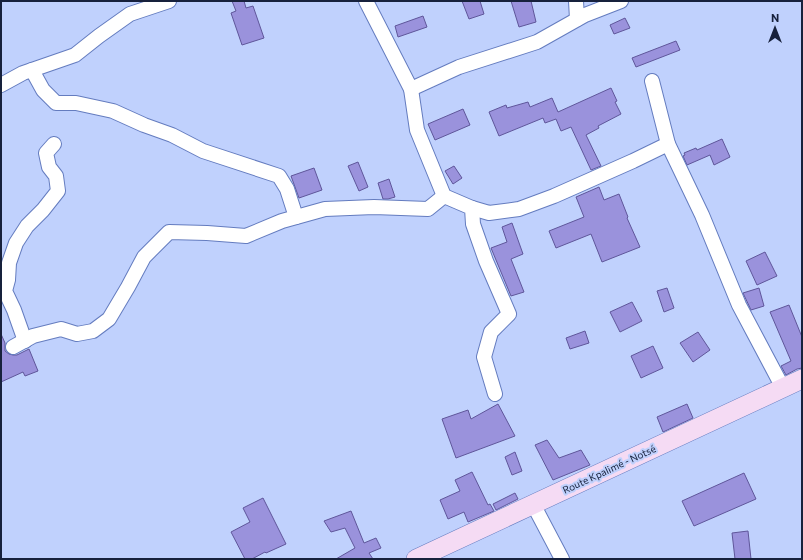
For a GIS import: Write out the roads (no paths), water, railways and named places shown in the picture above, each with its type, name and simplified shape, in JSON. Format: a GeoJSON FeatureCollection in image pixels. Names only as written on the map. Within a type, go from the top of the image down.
{"type":"FeatureCollection","features":[{"type":"Feature","properties":{"kind":"main road","name":"Route Kpalimé - Notsé"},"geometry":{"type":"LineString","coordinates":[[416,559],[802,379]]}},
{"type":"Feature","properties":{"kind":"street"},"geometry":{"type":"LineString","coordinates":[[1,85],[23,73],[75,55],[130,14],[169,1]]}},
{"type":"Feature","properties":{"kind":"street"},"geometry":{"type":"LineString","coordinates":[[366,1],[411,89],[417,130],[444,196],[472,208],[489,213],[519,209],[554,196],[633,162],[668,144]]}},
{"type":"Feature","properties":{"kind":"street"},"geometry":{"type":"LineString","coordinates":[[576,1],[577,19]]}},
{"type":"Feature","properties":{"kind":"street"},"geometry":{"type":"LineString","coordinates":[[411,89],[459,67],[537,42],[585,15],[621,1]]}},
{"type":"Feature","properties":{"kind":"street"},"geometry":{"type":"LineString","coordinates":[[32,70],[44,90],[56,103],[76,103],[113,111],[144,125],[172,135],[203,151],[279,176],[287,190],[296,217]]}},
{"type":"Feature","properties":{"kind":"street"},"geometry":{"type":"LineString","coordinates":[[652,81],[668,144],[702,215],[739,305],[783,388]]}},
{"type":"Feature","properties":{"kind":"street"},"geometry":{"type":"LineString","coordinates":[[54,144],[46,153],[49,167],[56,176],[58,191],[43,210],[27,226],[16,243],[9,263],[8,280],[5,291],[14,310],[19,344],[33,336],[61,329],[77,334],[93,331],[104,323],[109,319],[144,257],[169,232],[246,236],[282,221],[326,208],[374,207],[428,209],[444,196]]}},
{"type":"Feature","properties":{"kind":"street"},"geometry":{"type":"LineString","coordinates":[[472,208],[472,224],[509,314],[491,332],[484,357],[495,394]]}},
{"type":"Feature","properties":{"kind":"street"},"geometry":{"type":"LineString","coordinates":[[533,504],[562,559]]}}]}
